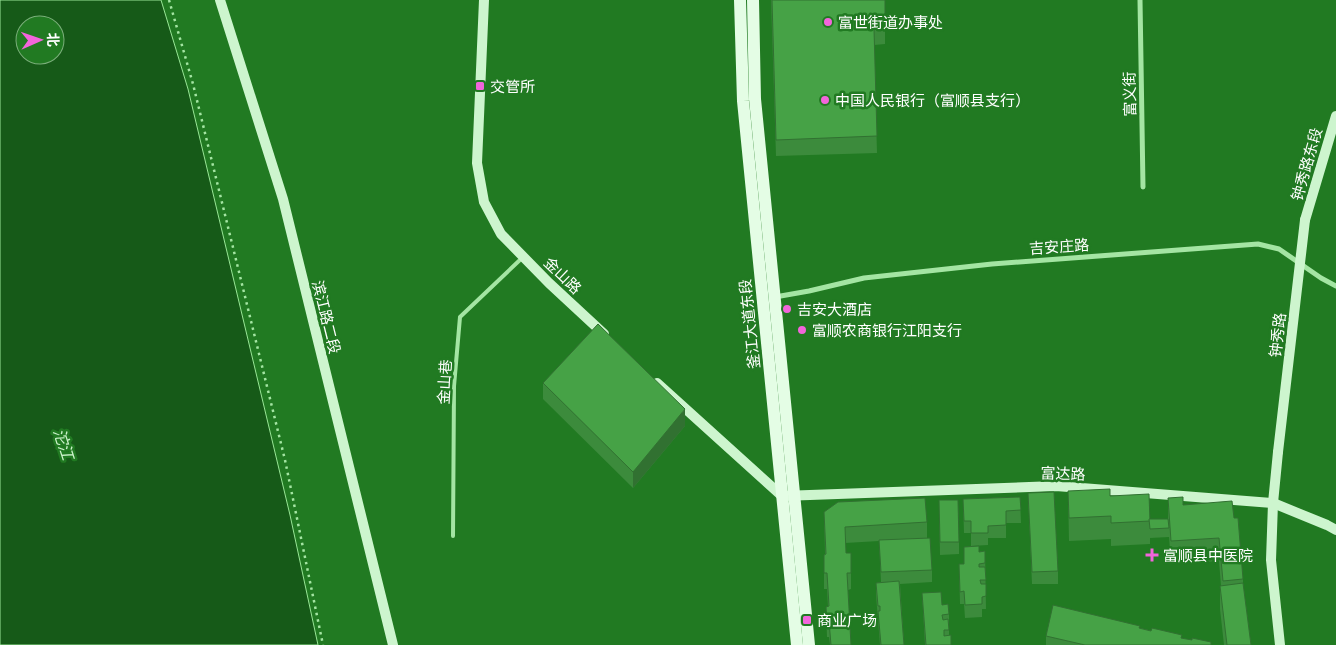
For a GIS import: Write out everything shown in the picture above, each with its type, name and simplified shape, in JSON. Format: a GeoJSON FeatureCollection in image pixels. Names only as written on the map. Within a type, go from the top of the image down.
{"type":"FeatureCollection","features":[{"type":"Feature","properties":{"kind":"main road","name":"釜江大道东段"},"geometry":{"type":"LineString","coordinates":[[740,0],[743,101],[797,645]]}},
{"type":"Feature","properties":{"kind":"main road","name":"釜江大道东段"},"geometry":{"type":"LineString","coordinates":[[753,0],[755,100],[809,645]]}},
{"type":"Feature","properties":{"kind":"street","name":"滨江路二段"},"geometry":{"type":"LineString","coordinates":[[220,0],[283,199],[393,645]]}},
{"type":"Feature","properties":{"kind":"street","name":"金山路"},"geometry":{"type":"LineString","coordinates":[[484,0],[477,163],[484,202],[501,234],[549,284],[613,342]]}},
{"type":"Feature","properties":{"kind":"street","name":"富义街"},"geometry":{"type":"LineString","coordinates":[[1140,0],[1143,187]]}},
{"type":"Feature","properties":{"kind":"street","name":"钟秀路东段"},"geometry":{"type":"LineString","coordinates":[[1305,220],[1336,116]]}},
{"type":"Feature","properties":{"kind":"street","name":"钟秀路"},"geometry":{"type":"LineString","coordinates":[[1273,503],[1305,220]]}},
{"type":"Feature","properties":{"kind":"street","name":"吉安庄路"},"geometry":{"type":"LineString","coordinates":[[774,297],[864,278],[983,265],[1258,244],[1279,249],[1336,286]]}},
{"type":"Feature","properties":{"kind":"street"},"geometry":{"type":"LineString","coordinates":[[649,375],[782,496]]}},
{"type":"Feature","properties":{"kind":"street","name":"富达路"},"geometry":{"type":"LineString","coordinates":[[782,496],[1056,486],[1273,503],[1336,530]]}},
{"type":"Feature","properties":{"kind":"street"},"geometry":{"type":"LineString","coordinates":[[1273,503],[1271,560],[1280,645]]}},
{"type":"Feature","properties":{"kind":"lane","name":"金山巷"},"geometry":{"type":"LineString","coordinates":[[454,536],[454,386],[460,317],[523,257]]}},
{"type":"Feature","properties":{"kind":"path"},"geometry":{"type":"LineString","coordinates":[[169,0],[193,84],[285,460],[323,645]]}},
{"type":"Feature","properties":{"kind":"water","name":"沱江"},"geometry":{"type":"Polygon","coordinates":[[[0,0],[161,0],[188,89],[290,515],[318,645],[0,645],[0,0]]]}},
{"type":"Feature","properties":{"kind":"building","name":"中国人民银行（富顺县支行）"},"geometry":{"type":"Polygon","coordinates":[[[772,0],[885,0],[885,28],[874,29],[877,136],[776,140],[772,0]]]}},
{"type":"Feature","properties":{"kind":"building"},"geometry":{"type":"Polygon","coordinates":[[[598,324],[685,409],[633,472],[543,383],[598,324]]]}},
{"type":"Feature","properties":{"kind":"building"},"geometry":{"type":"Polygon","coordinates":[[[1110,489],[1110,496],[1149,494],[1150,521],[1111,523],[1111,516],[1069,518],[1068,491],[1110,489]]]}},
{"type":"Feature","properties":{"kind":"building"},"geometry":{"type":"Polygon","coordinates":[[[1054,492],[1058,571],[1032,572],[1028,493],[1054,492]]]}},
{"type":"Feature","properties":{"kind":"building"},"geometry":{"type":"Polygon","coordinates":[[[1020,497],[1021,510],[1006,511],[1006,525],[988,526],[988,533],[971,533],[971,521],[964,521],[963,499],[1020,497]]]}},
{"type":"Feature","properties":{"kind":"building"},"geometry":{"type":"Polygon","coordinates":[[[1183,497],[1183,505],[1232,501],[1234,518],[1238,518],[1243,579],[1223,581],[1219,538],[1171,541],[1168,498],[1183,497]]]}},
{"type":"Feature","properties":{"kind":"building"},"geometry":{"type":"Polygon","coordinates":[[[925,498],[927,522],[845,527],[846,553],[851,553],[851,573],[847,573],[851,645],[831,645],[826,607],[829,606],[827,573],[824,573],[824,555],[826,554],[824,512],[838,502],[925,498]]]}},
{"type":"Feature","properties":{"kind":"building"},"geometry":{"type":"Polygon","coordinates":[[[939,500],[958,500],[959,542],[940,542],[939,500]]]}},
{"type":"Feature","properties":{"kind":"building"},"geometry":{"type":"Polygon","coordinates":[[[1149,519],[1168,519],[1169,528],[1150,529],[1149,519]]]}},
{"type":"Feature","properties":{"kind":"building"},"geometry":{"type":"Polygon","coordinates":[[[930,538],[932,570],[881,572],[879,540],[930,538]]]}},
{"type":"Feature","properties":{"kind":"building"},"geometry":{"type":"Polygon","coordinates":[[[979,546],[979,552],[985,551],[985,563],[979,564],[979,567],[985,567],[986,580],[980,580],[981,584],[986,584],[986,596],[982,597],[982,604],[965,605],[964,591],[960,592],[959,564],[964,564],[964,547],[979,546]]]}},
{"type":"Feature","properties":{"kind":"building"},"geometry":{"type":"Polygon","coordinates":[[[899,581],[904,645],[881,645],[878,611],[880,611],[880,606],[878,606],[876,583],[899,581]]]}},
{"type":"Feature","properties":{"kind":"building"},"geometry":{"type":"Polygon","coordinates":[[[1243,583],[1251,645],[1227,645],[1220,586],[1243,583]]]}},
{"type":"Feature","properties":{"kind":"building"},"geometry":{"type":"Polygon","coordinates":[[[941,592],[942,605],[948,604],[949,614],[942,615],[943,620],[948,619],[949,630],[944,630],[944,636],[951,635],[951,645],[926,645],[922,593],[941,592]]]}},
{"type":"Feature","properties":{"kind":"building"},"geometry":{"type":"Polygon","coordinates":[[[1053,605],[1140,626],[1139,628],[1151,631],[1152,628],[1182,635],[1181,638],[1211,642],[1211,645],[1085,645],[1046,636],[1053,605]]]}},
{"type":"Feature","properties":{"kind":"place","name":"富世街道办事处"},"geometry":{"type":"Point","coordinates":[828,22]}},
{"type":"Feature","properties":{"kind":"place","name":"交管所"},"geometry":{"type":"Point","coordinates":[480,86]}},
{"type":"Feature","properties":{"kind":"place","name":"中国人民银行（富顺县支行）"},"geometry":{"type":"Point","coordinates":[825,100]}},
{"type":"Feature","properties":{"kind":"place","name":"吉安大酒店"},"geometry":{"type":"Point","coordinates":[787,309]}},
{"type":"Feature","properties":{"kind":"place","name":"富顺农商银行江阳支行"},"geometry":{"type":"Point","coordinates":[802,330]}},
{"type":"Feature","properties":{"kind":"place","name":"富顺县中医院"},"geometry":{"type":"Point","coordinates":[1152,555]}},
{"type":"Feature","properties":{"kind":"place","name":"商业广场"},"geometry":{"type":"Point","coordinates":[807,620]}}]}
